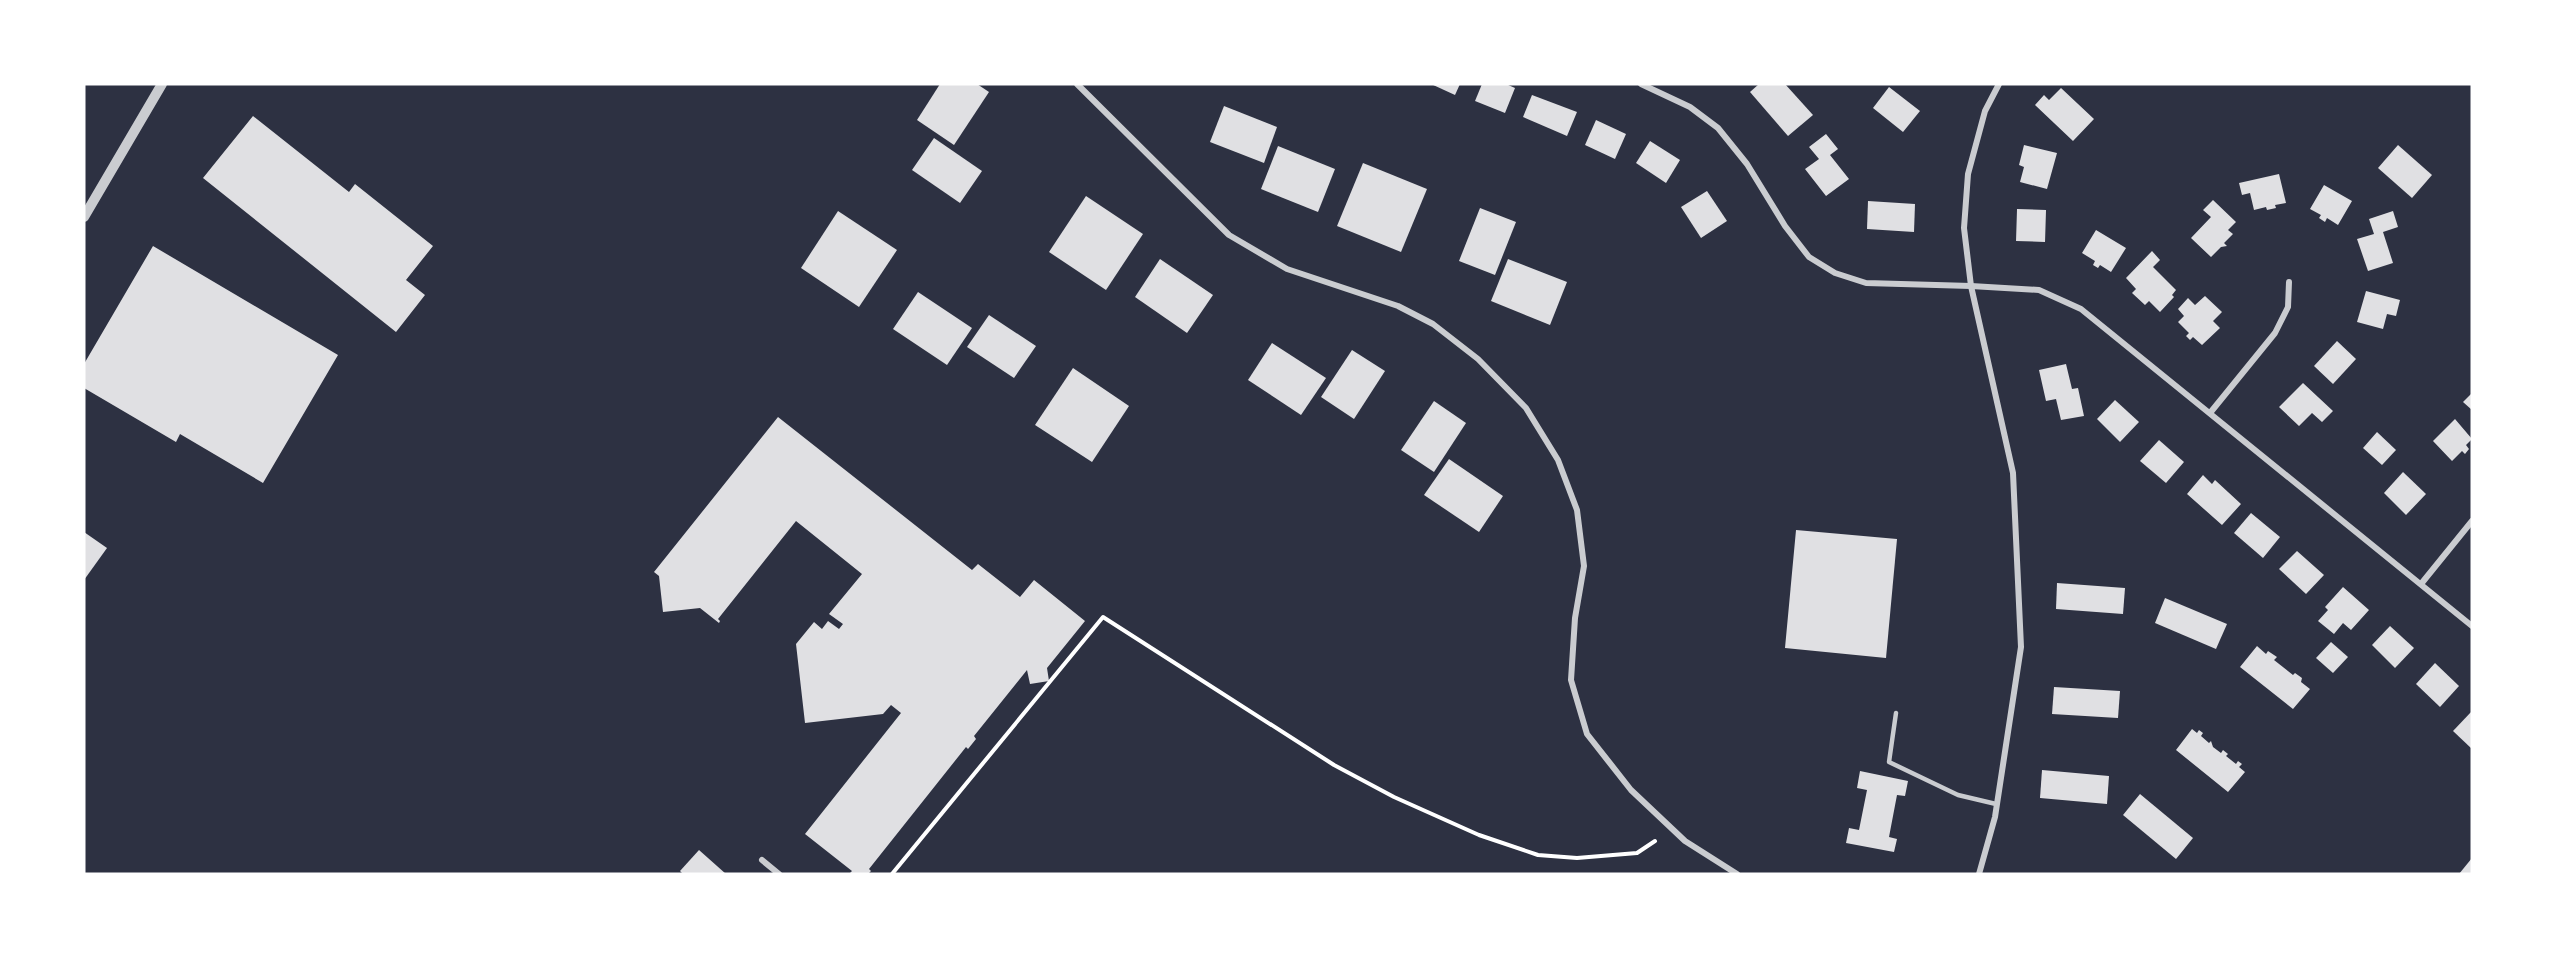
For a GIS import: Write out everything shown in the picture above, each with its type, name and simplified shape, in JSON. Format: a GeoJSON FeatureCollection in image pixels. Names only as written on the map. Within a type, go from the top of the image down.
{"type":"FeatureCollection","features":[{"type":"Feature","properties":{"kind":"street"},"geometry":{"type":"LineString","coordinates":[[84,217],[162,84]]}},
{"type":"Feature","properties":{"kind":"street"},"geometry":{"type":"LineString","coordinates":[[1077,84],[1229,235],[1287,269],[1398,306],[1433,324],[1478,359],[1526,408],[1558,460],[1577,510],[1584,566],[1575,618],[1571,680],[1587,734],[1631,790],[1685,841],[1737,874]]}},
{"type":"Feature","properties":{"kind":"street"},"geometry":{"type":"LineString","coordinates":[[1641,84],[1690,107],[1718,128],[1747,164],[1785,226],[1809,257],[1834,273],[1866,283],[1971,286],[2039,291],[2081,309],[2472,626]]}},
{"type":"Feature","properties":{"kind":"street"},"geometry":{"type":"LineString","coordinates":[[1979,874],[1995,817],[2021,647],[2013,473],[1971,286],[1964,228],[1968,174],[1985,111],[1999,84]]}},
{"type":"Feature","properties":{"kind":"street"},"geometry":{"type":"LineString","coordinates":[[2210,413],[2275,333],[2288,308],[2289,282]]}},
{"type":"Feature","properties":{"kind":"street"},"geometry":{"type":"LineString","coordinates":[[2421,584],[2472,521]]}},
{"type":"Feature","properties":{"kind":"street"},"geometry":{"type":"LineString","coordinates":[[762,860],[779,874]]}},
{"type":"Feature","properties":{"kind":"lane"},"geometry":{"type":"LineString","coordinates":[[1896,713],[1889,762],[1958,795],[1996,804]]}},
{"type":"Feature","properties":{"kind":"path"},"geometry":{"type":"LineString","coordinates":[[892,874],[1103,617],[1334,765],[1394,796],[1479,835],[1538,855],[1577,858],[1637,853],[1655,841]]}},
{"type":"Feature","properties":{"kind":"building"},"geometry":{"type":"Polygon","coordinates":[[[940,84],[977,84],[989,92],[954,145],[917,120],[940,84]]]}},
{"type":"Feature","properties":{"kind":"building"},"geometry":{"type":"Polygon","coordinates":[[[1431,84],[1460,84],[1455,95],[1431,84]]]}},
{"type":"Feature","properties":{"kind":"building"},"geometry":{"type":"Polygon","coordinates":[[[1482,84],[1506,84],[1515,88],[1505,113],[1475,101],[1482,84]]]}},
{"type":"Feature","properties":{"kind":"building"},"geometry":{"type":"Polygon","coordinates":[[[1759,84],[1785,84],[1813,115],[1788,136],[1750,92],[1759,84]]]}},
{"type":"Feature","properties":{"kind":"building"},"geometry":{"type":"Polygon","coordinates":[[[1889,87],[1920,111],[1903,132],[1873,108],[1889,87]]]}},
{"type":"Feature","properties":{"kind":"building"},"geometry":{"type":"Polygon","coordinates":[[[2061,88],[2094,119],[2073,141],[2035,105],[2044,95],[2049,100],[2061,88]]]}},
{"type":"Feature","properties":{"kind":"building"},"geometry":{"type":"Polygon","coordinates":[[[1532,95],[1577,112],[1567,136],[1523,117],[1532,95]]]}},
{"type":"Feature","properties":{"kind":"building"},"geometry":{"type":"Polygon","coordinates":[[[1224,106],[1277,127],[1264,163],[1210,142],[1224,106]]]}},
{"type":"Feature","properties":{"kind":"building"},"geometry":{"type":"Polygon","coordinates":[[[253,116],[349,192],[355,184],[433,246],[406,280],[425,295],[396,332],[203,178],[253,116]]]}},
{"type":"Feature","properties":{"kind":"building"},"geometry":{"type":"Polygon","coordinates":[[[1596,120],[1626,134],[1615,159],[1585,145],[1596,120]]]}},
{"type":"Feature","properties":{"kind":"building"},"geometry":{"type":"Polygon","coordinates":[[[1826,134],[1838,149],[1830,155],[1849,179],[1826,196],[1805,169],[1819,159],[1809,147],[1826,134]]]}},
{"type":"Feature","properties":{"kind":"building"},"geometry":{"type":"Polygon","coordinates":[[[934,138],[982,171],[960,203],[912,170],[934,138]]]}},
{"type":"Feature","properties":{"kind":"building"},"geometry":{"type":"Polygon","coordinates":[[[1650,141],[1680,160],[1666,183],[1636,163],[1650,141]]]}},
{"type":"Feature","properties":{"kind":"building"},"geometry":{"type":"Polygon","coordinates":[[[2024,145],[2057,153],[2047,189],[2020,182],[2024,167],[2019,165],[2024,145]]]}},
{"type":"Feature","properties":{"kind":"building"},"geometry":{"type":"Polygon","coordinates":[[[2398,145],[2432,175],[2412,198],[2378,168],[2398,145]]]}},
{"type":"Feature","properties":{"kind":"building"},"geometry":{"type":"Polygon","coordinates":[[[1278,146],[1335,169],[1318,212],[1261,189],[1278,146]]]}},
{"type":"Feature","properties":{"kind":"building"},"geometry":{"type":"Polygon","coordinates":[[[1363,163],[1427,189],[1401,252],[1337,226],[1363,163]]]}},
{"type":"Feature","properties":{"kind":"building"},"geometry":{"type":"Polygon","coordinates":[[[2279,174],[2286,203],[2275,205],[2276,208],[2267,210],[2266,207],[2254,210],[2250,193],[2242,195],[2239,183],[2279,174]]]}},
{"type":"Feature","properties":{"kind":"building"},"geometry":{"type":"Polygon","coordinates":[[[2324,185],[2352,201],[2338,225],[2327,218],[2325,222],[2319,218],[2321,215],[2310,209],[2324,185]]]}},
{"type":"Feature","properties":{"kind":"building"},"geometry":{"type":"Polygon","coordinates":[[[1707,191],[1727,221],[1701,238],[1681,207],[1707,191]]]}},
{"type":"Feature","properties":{"kind":"building"},"geometry":{"type":"Polygon","coordinates":[[[1086,196],[1143,234],[1106,290],[1049,252],[1086,196]]]}},
{"type":"Feature","properties":{"kind":"building"},"geometry":{"type":"Polygon","coordinates":[[[2213,200],[2236,222],[2228,230],[2233,234],[2224,243],[2227,246],[2221,247],[2211,257],[2191,238],[2211,217],[2203,210],[2213,200]]]}},
{"type":"Feature","properties":{"kind":"building"},"geometry":{"type":"Polygon","coordinates":[[[1868,201],[1915,204],[1914,232],[1867,229],[1868,201]]]}},
{"type":"Feature","properties":{"kind":"building"},"geometry":{"type":"Polygon","coordinates":[[[1480,208],[1516,222],[1495,275],[1459,261],[1480,208]]]}},
{"type":"Feature","properties":{"kind":"building"},"geometry":{"type":"Polygon","coordinates":[[[2017,209],[2046,210],[2045,242],[2016,241],[2017,209]]]}},
{"type":"Feature","properties":{"kind":"building"},"geometry":{"type":"Polygon","coordinates":[[[838,211],[897,250],[859,307],[801,268],[838,211]]]}},
{"type":"Feature","properties":{"kind":"building"},"geometry":{"type":"Polygon","coordinates":[[[2393,211],[2398,227],[2383,232],[2393,263],[2368,271],[2357,239],[2374,234],[2369,219],[2393,211]]]}},
{"type":"Feature","properties":{"kind":"building"},"geometry":{"type":"Polygon","coordinates":[[[2096,230],[2126,248],[2111,272],[2100,265],[2098,268],[2093,265],[2095,261],[2082,253],[2096,230]]]}},
{"type":"Feature","properties":{"kind":"building"},"geometry":{"type":"Polygon","coordinates":[[[153,246],[338,355],[263,483],[180,434],[176,442],[84,388],[84,364],[153,246]]]}},
{"type":"Feature","properties":{"kind":"building"},"geometry":{"type":"Polygon","coordinates":[[[2152,251],[2160,260],[2153,267],[2176,290],[2172,295],[2174,297],[2160,312],[2149,301],[2145,305],[2132,293],[2136,289],[2126,278],[2152,251]]]}},
{"type":"Feature","properties":{"kind":"building"},"geometry":{"type":"Polygon","coordinates":[[[1160,259],[1213,295],[1187,333],[1135,297],[1160,259]]]}},
{"type":"Feature","properties":{"kind":"building"},"geometry":{"type":"Polygon","coordinates":[[[1508,259],[1567,282],[1550,325],[1491,301],[1508,259]]]}},
{"type":"Feature","properties":{"kind":"building"},"geometry":{"type":"Polygon","coordinates":[[[2366,291],[2400,300],[2396,316],[2387,314],[2383,329],[2357,322],[2366,291]]]}},
{"type":"Feature","properties":{"kind":"building"},"geometry":{"type":"Polygon","coordinates":[[[918,292],[972,328],[947,365],[893,329],[918,292]]]}},
{"type":"Feature","properties":{"kind":"building"},"geometry":{"type":"Polygon","coordinates":[[[2205,296],[2222,312],[2213,321],[2220,328],[2202,345],[2193,337],[2190,340],[2186,336],[2189,333],[2178,322],[2184,316],[2178,309],[2188,298],[2195,305],[2205,296]]]}},
{"type":"Feature","properties":{"kind":"building"},"geometry":{"type":"Polygon","coordinates":[[[989,315],[1036,346],[1014,378],[967,347],[989,315]]]}},
{"type":"Feature","properties":{"kind":"building"},"geometry":{"type":"Polygon","coordinates":[[[2337,341],[2356,359],[2333,384],[2314,366],[2337,341]]]}},
{"type":"Feature","properties":{"kind":"building"},"geometry":{"type":"Polygon","coordinates":[[[1272,343],[1326,378],[1301,415],[1248,380],[1272,343]]]}},
{"type":"Feature","properties":{"kind":"building"},"geometry":{"type":"Polygon","coordinates":[[[1352,350],[1385,371],[1354,419],[1321,397],[1352,350]]]}},
{"type":"Feature","properties":{"kind":"building"},"geometry":{"type":"Polygon","coordinates":[[[2066,364],[2072,389],[2078,388],[2084,416],[2061,420],[2056,399],[2046,401],[2039,370],[2066,364]]]}},
{"type":"Feature","properties":{"kind":"building"},"geometry":{"type":"Polygon","coordinates":[[[1073,368],[1129,406],[1092,462],[1035,425],[1073,368]]]}},
{"type":"Feature","properties":{"kind":"building"},"geometry":{"type":"Polygon","coordinates":[[[2303,383],[2333,411],[2322,422],[2312,413],[2299,426],[2279,407],[2303,383]]]}},
{"type":"Feature","properties":{"kind":"building"},"geometry":{"type":"Polygon","coordinates":[[[2472,393],[2472,410],[2463,402],[2472,393]]]}},
{"type":"Feature","properties":{"kind":"building"},"geometry":{"type":"Polygon","coordinates":[[[2115,400],[2139,422],[2120,442],[2097,419],[2115,400]]]}},
{"type":"Feature","properties":{"kind":"building"},"geometry":{"type":"Polygon","coordinates":[[[1434,401],[1466,423],[1434,472],[1401,450],[1434,401]]]}},
{"type":"Feature","properties":{"kind":"building"},"geometry":{"type":"Polygon","coordinates":[[[778,417],[972,570],[978,564],[1020,597],[1034,580],[1085,621],[1047,668],[1049,681],[1030,684],[1027,670],[974,736],[976,739],[968,749],[966,747],[869,869],[871,871],[868,874],[849,874],[852,871],[805,834],[901,713],[891,705],[883,714],[805,723],[796,644],[814,622],[822,629],[828,621],[839,629],[843,624],[829,614],[862,574],[796,521],[718,619],[719,623],[700,608],[663,612],[659,576],[654,572],[778,417]]]}},
{"type":"Feature","properties":{"kind":"building"},"geometry":{"type":"Polygon","coordinates":[[[2455,419],[2472,439],[2466,445],[2469,449],[2465,454],[2462,451],[2452,461],[2433,441],[2455,419]]]}},
{"type":"Feature","properties":{"kind":"building"},"geometry":{"type":"Polygon","coordinates":[[[2377,432],[2396,450],[2382,465],[2363,448],[2377,432]]]}},
{"type":"Feature","properties":{"kind":"building"},"geometry":{"type":"Polygon","coordinates":[[[2159,440],[2184,462],[2166,483],[2140,461],[2159,440]]]}},
{"type":"Feature","properties":{"kind":"building"},"geometry":{"type":"Polygon","coordinates":[[[1449,459],[1503,496],[1479,532],[1424,495],[1449,459]]]}},
{"type":"Feature","properties":{"kind":"building"},"geometry":{"type":"Polygon","coordinates":[[[2403,472],[2426,494],[2406,515],[2384,493],[2403,472]]]}},
{"type":"Feature","properties":{"kind":"building"},"geometry":{"type":"Polygon","coordinates":[[[2203,475],[2212,484],[2215,480],[2241,504],[2222,525],[2187,494],[2203,475]]]}},
{"type":"Feature","properties":{"kind":"building"},"geometry":{"type":"Polygon","coordinates":[[[2251,513],[2280,537],[2263,558],[2234,533],[2251,513]]]}},
{"type":"Feature","properties":{"kind":"building"},"geometry":{"type":"Polygon","coordinates":[[[1796,530],[1897,539],[1886,658],[1785,648],[1796,530]]]}},
{"type":"Feature","properties":{"kind":"building"},"geometry":{"type":"Polygon","coordinates":[[[84,532],[107,548],[84,580],[84,532]]]}},
{"type":"Feature","properties":{"kind":"building"},"geometry":{"type":"Polygon","coordinates":[[[2297,551],[2324,575],[2306,594],[2279,569],[2297,551]]]}},
{"type":"Feature","properties":{"kind":"building"},"geometry":{"type":"Polygon","coordinates":[[[2057,583],[2125,588],[2123,614],[2056,609],[2057,583]]]}},
{"type":"Feature","properties":{"kind":"building"},"geometry":{"type":"Polygon","coordinates":[[[2343,587],[2369,610],[2351,630],[2343,623],[2334,634],[2318,621],[2328,610],[2325,607],[2343,587]]]}},
{"type":"Feature","properties":{"kind":"building"},"geometry":{"type":"Polygon","coordinates":[[[2165,598],[2227,624],[2216,649],[2155,623],[2165,598]]]}},
{"type":"Feature","properties":{"kind":"building"},"geometry":{"type":"Polygon","coordinates":[[[2390,626],[2414,648],[2395,668],[2372,645],[2390,626]]]}},
{"type":"Feature","properties":{"kind":"building"},"geometry":{"type":"Polygon","coordinates":[[[2331,642],[2348,657],[2333,673],[2316,658],[2331,642]]]}},
{"type":"Feature","properties":{"kind":"building"},"geometry":{"type":"Polygon","coordinates":[[[2257,646],[2266,654],[2268,651],[2277,657],[2274,660],[2293,675],[2295,673],[2302,678],[2301,682],[2310,689],[2293,709],[2240,667],[2257,646]]]}},
{"type":"Feature","properties":{"kind":"building"},"geometry":{"type":"Polygon","coordinates":[[[2435,663],[2459,686],[2440,707],[2416,684],[2435,663]]]}},
{"type":"Feature","properties":{"kind":"building"},"geometry":{"type":"Polygon","coordinates":[[[2054,687],[2120,691],[2118,718],[2052,714],[2054,687]]]}},
{"type":"Feature","properties":{"kind":"building"},"geometry":{"type":"Polygon","coordinates":[[[2472,711],[2472,749],[2453,731],[2472,711]]]}},
{"type":"Feature","properties":{"kind":"building"},"geometry":{"type":"Polygon","coordinates":[[[2192,729],[2197,733],[2199,730],[2203,733],[2201,736],[2209,743],[2211,741],[2213,747],[2221,753],[2223,750],[2228,754],[2226,756],[2236,764],[2238,761],[2242,764],[2239,767],[2245,772],[2228,792],[2176,750],[2192,729]]]}},
{"type":"Feature","properties":{"kind":"building"},"geometry":{"type":"Polygon","coordinates":[[[2042,770],[2109,776],[2107,804],[2040,798],[2042,770]]]}},
{"type":"Feature","properties":{"kind":"building"},"geometry":{"type":"Polygon","coordinates":[[[1860,771],[1908,781],[1905,796],[1897,795],[1889,837],[1897,839],[1894,852],[1846,843],[1849,828],[1859,830],[1867,790],[1857,788],[1860,771]]]}},
{"type":"Feature","properties":{"kind":"building"},"geometry":{"type":"Polygon","coordinates":[[[2140,794],[2193,838],[2176,859],[2123,815],[2140,794]]]}},
{"type":"Feature","properties":{"kind":"building"},"geometry":{"type":"Polygon","coordinates":[[[699,850],[726,874],[683,874],[680,871],[699,850]]]}},
{"type":"Feature","properties":{"kind":"building"},"geometry":{"type":"Polygon","coordinates":[[[2472,858],[2472,874],[2459,874],[2472,858]]]}}]}
